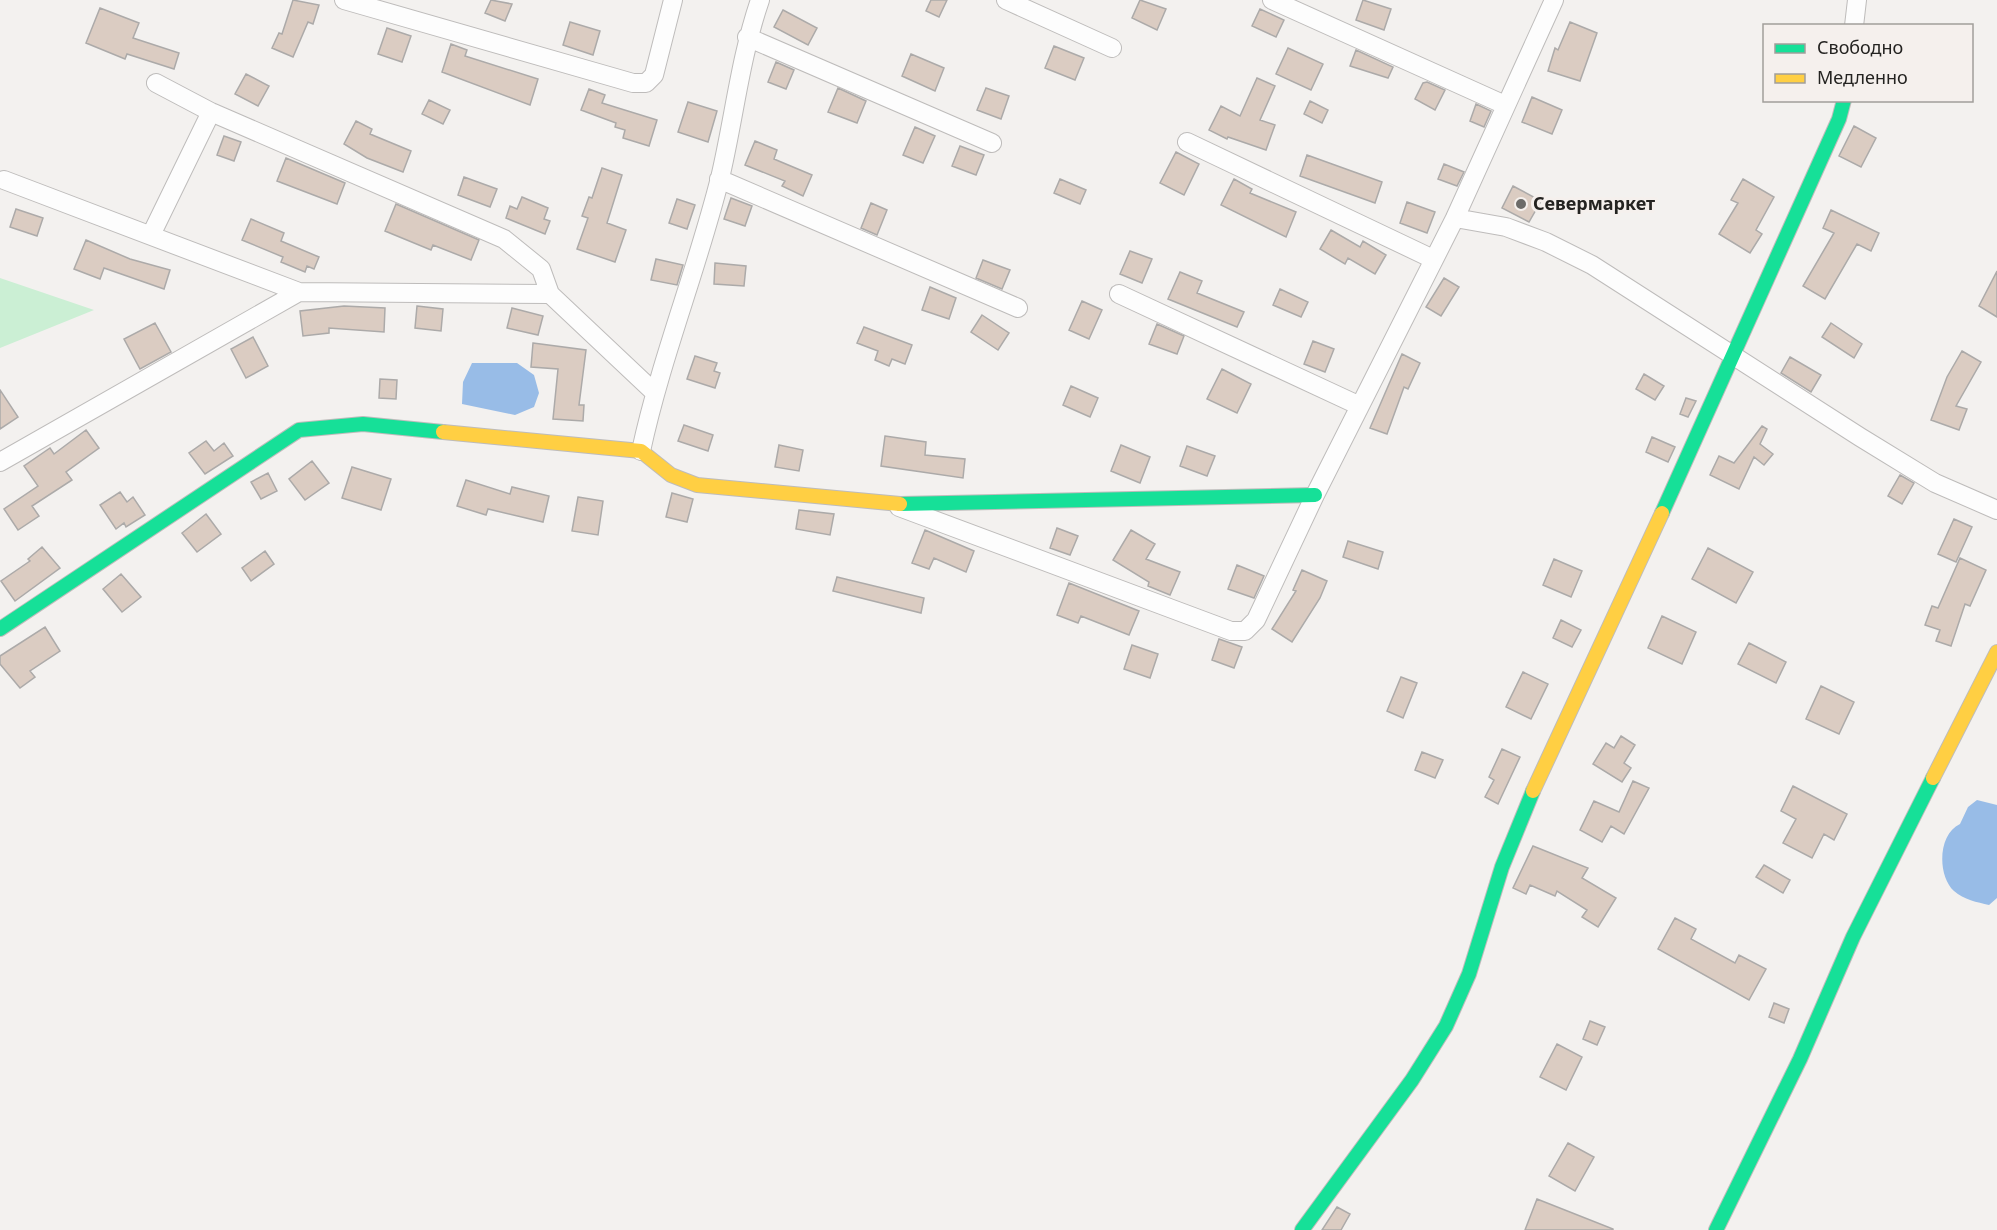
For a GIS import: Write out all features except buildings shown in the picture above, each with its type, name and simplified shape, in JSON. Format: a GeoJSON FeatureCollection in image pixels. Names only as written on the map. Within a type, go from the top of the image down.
{"type":"FeatureCollection","features":[{"type":"Feature","properties":{"kind":"street"},"geometry":{"type":"LineString","coordinates":[[344,0],[633,83],[646,83],[654,75],[673,0]]}},
{"type":"Feature","properties":{"kind":"street"},"geometry":{"type":"LineString","coordinates":[[641,451],[654,392],[719,179],[747,37],[760,0]]}},
{"type":"Feature","properties":{"kind":"street"},"geometry":{"type":"LineString","coordinates":[[1006,0],[1112,48]]}},
{"type":"Feature","properties":{"kind":"street"},"geometry":{"type":"LineString","coordinates":[[1272,0],[1505,105]]}},
{"type":"Feature","properties":{"kind":"street"},"geometry":{"type":"LineString","coordinates":[[889,504],[1231,631],[1245,631],[1256,620],[1315,495],[1455,218],[1554,0]]}},
{"type":"Feature","properties":{"kind":"street"},"geometry":{"type":"LineString","coordinates":[[1854,24],[1857,0]]}},
{"type":"Feature","properties":{"kind":"street"},"geometry":{"type":"LineString","coordinates":[[747,37],[992,143]]}},
{"type":"Feature","properties":{"kind":"street"},"geometry":{"type":"LineString","coordinates":[[156,83],[211,112],[504,239],[541,269],[550,294],[654,392]]}},
{"type":"Feature","properties":{"kind":"street"},"geometry":{"type":"LineString","coordinates":[[1302,1230],[1412,1080],[1446,1026],[1468,974],[1502,867],[1530,796],[1642,557],[1731,353],[1839,119],[1843,102]]}},
{"type":"Feature","properties":{"kind":"street"},"geometry":{"type":"LineString","coordinates":[[151,234],[211,112]]}},
{"type":"Feature","properties":{"kind":"street"},"geometry":{"type":"LineString","coordinates":[[1187,142],[1433,259]]}},
{"type":"Feature","properties":{"kind":"street"},"geometry":{"type":"LineString","coordinates":[[719,179],[1018,308]]}},
{"type":"Feature","properties":{"kind":"street"},"geometry":{"type":"LineString","coordinates":[[4,180],[299,292],[550,294]]}},
{"type":"Feature","properties":{"kind":"street"},"geometry":{"type":"LineString","coordinates":[[1455,218],[1506,227],[1546,242],[1592,265],[1935,483],[1997,510]]}},
{"type":"Feature","properties":{"kind":"street"},"geometry":{"type":"LineString","coordinates":[[0,462],[299,292]]}},
{"type":"Feature","properties":{"kind":"street"},"geometry":{"type":"LineString","coordinates":[[1119,294],[1360,406]]}},
{"type":"Feature","properties":{"kind":"street"},"geometry":{"type":"LineString","coordinates":[[0,629],[299,430],[363,424],[641,451],[671,475],[697,484],[889,504],[1315,495]]}},
{"type":"Feature","properties":{"kind":"street"},"geometry":{"type":"LineString","coordinates":[[1716,1230],[1800,1059],[1869,905],[1997,652]]}},
{"type":"Feature","properties":{"kind":"green space"},"geometry":{"type":"Polygon","coordinates":[[[0,278],[94,310],[0,348],[0,278]]]}},
{"type":"Feature","properties":{"kind":"water"},"geometry":{"type":"Polygon","coordinates":[[[472,363],[517,363],[534,375],[539,393],[534,407],[515,415],[462,404],[463,382],[472,363]]]}},
{"type":"Feature","properties":{"kind":"water"},"geometry":{"type":"Polygon","coordinates":[[[1977,800],[1997,805],[1997,898],[1989,905],[1966,899],[1954,891],[1948,884],[1943,865],[1942,855],[1947,836],[1960,824],[1968,807],[1977,800]]]}},
{"type":"Feature","properties":{"kind":"traffic: fast"},"geometry":{"type":"LineString","coordinates":[[1662,513],[1839,119],[1843,102]]}},
{"type":"Feature","properties":{"kind":"traffic: fast"},"geometry":{"type":"LineString","coordinates":[[0,629],[299,430],[363,424],[443,432]]}},
{"type":"Feature","properties":{"kind":"traffic: fast"},"geometry":{"type":"LineString","coordinates":[[900,504],[1315,495]]}},
{"type":"Feature","properties":{"kind":"traffic: fast"},"geometry":{"type":"LineString","coordinates":[[1716,1230],[1800,1059],[1853,937],[1933,778]]}},
{"type":"Feature","properties":{"kind":"traffic: fast"},"geometry":{"type":"LineString","coordinates":[[1302,1230],[1412,1080],[1446,1026],[1469,974],[1502,867],[1533,791]]}},
{"type":"Feature","properties":{"kind":"traffic: slow"},"geometry":{"type":"LineString","coordinates":[[443,432],[641,451],[671,475],[697,485],[900,504]]}},
{"type":"Feature","properties":{"kind":"traffic: slow"},"geometry":{"type":"LineString","coordinates":[[1533,791],[1662,513]]}},
{"type":"Feature","properties":{"kind":"traffic: slow"},"geometry":{"type":"LineString","coordinates":[[1933,778],[1997,652]]}},
{"type":"Feature","properties":{"kind":"place","name":"Севермаркет"},"geometry":{"type":"Point","coordinates":[1521,204]}}]}
